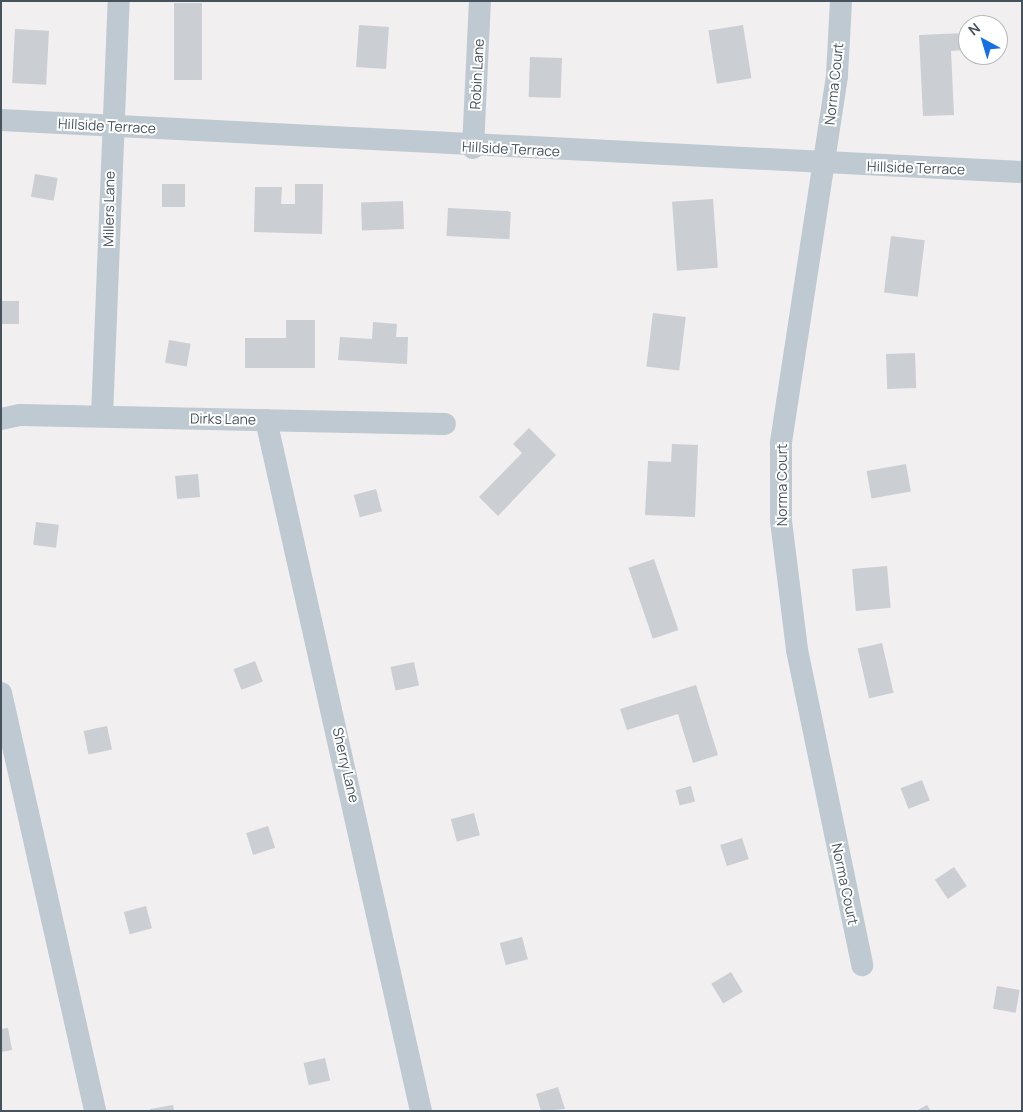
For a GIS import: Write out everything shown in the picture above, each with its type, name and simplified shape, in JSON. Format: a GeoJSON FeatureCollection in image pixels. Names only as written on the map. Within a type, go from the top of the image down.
{"type":"FeatureCollection","features":[{"type":"Feature","properties":{"kind":"street","name":"Millers Lane"},"geometry":{"type":"LineString","coordinates":[[102,416],[111,126],[119,1]]}},
{"type":"Feature","properties":{"kind":"street","name":"Robin Lane"},"geometry":{"type":"LineString","coordinates":[[473,148],[480,1]]}},
{"type":"Feature","properties":{"kind":"street","name":"Norma Court"},"geometry":{"type":"LineString","coordinates":[[841,1],[837,76],[781,444],[781,522],[797,650],[862,965]]}},
{"type":"Feature","properties":{"kind":"street","name":"Hillside Terrace"},"geometry":{"type":"LineString","coordinates":[[1,120],[473,148],[1022,172]]}},
{"type":"Feature","properties":{"kind":"street","name":"Dirks Lane"},"geometry":{"type":"LineString","coordinates":[[1,419],[20,415],[446,424]]}},
{"type":"Feature","properties":{"kind":"street","name":"Sherry Lane"},"geometry":{"type":"LineString","coordinates":[[266,420],[421,1111]]}},
{"type":"Feature","properties":{"kind":"street"},"geometry":{"type":"LineString","coordinates":[[1,693],[95,1111]]}},
{"type":"Feature","properties":{"kind":"building"},"geometry":{"type":"Polygon","coordinates":[[[174,3],[202,3],[202,80],[174,80],[174,3]]]}},
{"type":"Feature","properties":{"kind":"building"},"geometry":{"type":"Polygon","coordinates":[[[359,25],[389,27],[386,69],[356,67],[359,25]]]}},
{"type":"Feature","properties":{"kind":"building"},"geometry":{"type":"Polygon","coordinates":[[[743,25],[751,78],[717,84],[708,30],[743,25]]]}},
{"type":"Feature","properties":{"kind":"building"},"geometry":{"type":"Polygon","coordinates":[[[15,29],[49,31],[46,85],[12,83],[15,29]]]}},
{"type":"Feature","properties":{"kind":"building"},"geometry":{"type":"Polygon","coordinates":[[[958,33],[958,50],[951,51],[954,115],[923,116],[919,35],[958,33]]]}},
{"type":"Feature","properties":{"kind":"building"},"geometry":{"type":"Polygon","coordinates":[[[530,57],[562,58],[561,98],[529,97],[530,57]]]}},
{"type":"Feature","properties":{"kind":"building"},"geometry":{"type":"Polygon","coordinates":[[[35,174],[58,178],[54,201],[31,197],[35,174]]]}},
{"type":"Feature","properties":{"kind":"building"},"geometry":{"type":"Polygon","coordinates":[[[162,184],[185,184],[185,207],[162,207],[162,184]]]}},
{"type":"Feature","properties":{"kind":"building"},"geometry":{"type":"Polygon","coordinates":[[[295,184],[323,184],[322,234],[254,232],[255,187],[282,187],[281,204],[295,204],[295,184]]]}},
{"type":"Feature","properties":{"kind":"building"},"geometry":{"type":"Polygon","coordinates":[[[713,199],[718,268],[677,271],[672,202],[713,199]]]}},
{"type":"Feature","properties":{"kind":"building"},"geometry":{"type":"Polygon","coordinates":[[[403,201],[404,229],[362,230],[361,202],[403,201]]]}},
{"type":"Feature","properties":{"kind":"building"},"geometry":{"type":"Polygon","coordinates":[[[448,208],[511,211],[509,239],[447,236],[448,208]]]}},
{"type":"Feature","properties":{"kind":"building"},"geometry":{"type":"Polygon","coordinates":[[[891,236],[925,240],[918,297],[884,293],[891,236]]]}},
{"type":"Feature","properties":{"kind":"building"},"geometry":{"type":"Polygon","coordinates":[[[1,301],[19,301],[19,324],[1,324],[1,301]]]}},
{"type":"Feature","properties":{"kind":"building"},"geometry":{"type":"Polygon","coordinates":[[[653,313],[686,317],[679,371],[646,367],[653,313]]]}},
{"type":"Feature","properties":{"kind":"building"},"geometry":{"type":"Polygon","coordinates":[[[286,320],[315,320],[315,368],[245,368],[245,338],[286,338],[286,320]]]}},
{"type":"Feature","properties":{"kind":"building"},"geometry":{"type":"Polygon","coordinates":[[[373,322],[397,324],[396,337],[408,337],[407,364],[338,360],[340,337],[372,339],[373,322]]]}},
{"type":"Feature","properties":{"kind":"building"},"geometry":{"type":"Polygon","coordinates":[[[169,340],[191,344],[187,366],[165,363],[169,340]]]}},
{"type":"Feature","properties":{"kind":"building"},"geometry":{"type":"Polygon","coordinates":[[[915,353],[916,388],[887,389],[886,354],[915,353]]]}},
{"type":"Feature","properties":{"kind":"building"},"geometry":{"type":"Polygon","coordinates":[[[529,428],[556,455],[498,516],[479,497],[522,453],[513,444],[529,428]]]}},
{"type":"Feature","properties":{"kind":"building"},"geometry":{"type":"Polygon","coordinates":[[[672,444],[698,445],[695,517],[645,515],[648,461],[671,462],[672,444]]]}},
{"type":"Feature","properties":{"kind":"building"},"geometry":{"type":"Polygon","coordinates":[[[906,464],[911,492],[871,499],[867,471],[906,464]]]}},
{"type":"Feature","properties":{"kind":"building"},"geometry":{"type":"Polygon","coordinates":[[[198,474],[200,497],[177,499],[175,476],[198,474]]]}},
{"type":"Feature","properties":{"kind":"building"},"geometry":{"type":"Polygon","coordinates":[[[376,489],[382,511],[360,517],[354,495],[376,489]]]}},
{"type":"Feature","properties":{"kind":"building"},"geometry":{"type":"Polygon","coordinates":[[[36,522],[59,525],[56,548],[33,545],[36,522]]]}},
{"type":"Feature","properties":{"kind":"building"},"geometry":{"type":"Polygon","coordinates":[[[654,559],[678,630],[653,639],[628,568],[654,559]]]}},
{"type":"Feature","properties":{"kind":"building"},"geometry":{"type":"Polygon","coordinates":[[[887,566],[891,608],[856,611],[852,569],[887,566]]]}},
{"type":"Feature","properties":{"kind":"building"},"geometry":{"type":"Polygon","coordinates":[[[882,643],[893,693],[869,698],[858,649],[882,643]]]}},
{"type":"Feature","properties":{"kind":"building"},"geometry":{"type":"Polygon","coordinates":[[[255,661],[263,682],[241,690],[234,669],[255,661]]]}},
{"type":"Feature","properties":{"kind":"building"},"geometry":{"type":"Polygon","coordinates":[[[414,662],[419,685],[396,690],[391,667],[414,662]]]}},
{"type":"Feature","properties":{"kind":"building"},"geometry":{"type":"Polygon","coordinates":[[[696,685],[718,755],[693,763],[678,714],[627,730],[620,709],[696,685]]]}},
{"type":"Feature","properties":{"kind":"building"},"geometry":{"type":"Polygon","coordinates":[[[107,726],[112,749],[89,754],[84,731],[107,726]]]}},
{"type":"Feature","properties":{"kind":"building"},"geometry":{"type":"Polygon","coordinates":[[[922,780],[930,801],[908,809],[901,788],[922,780]]]}},
{"type":"Feature","properties":{"kind":"building"},"geometry":{"type":"Polygon","coordinates":[[[691,786],[695,801],[680,806],[676,790],[691,786]]]}},
{"type":"Feature","properties":{"kind":"building"},"geometry":{"type":"Polygon","coordinates":[[[474,813],[480,835],[457,841],[451,819],[474,813]]]}},
{"type":"Feature","properties":{"kind":"building"},"geometry":{"type":"Polygon","coordinates":[[[268,826],[275,848],[253,855],[246,833],[268,826]]]}},
{"type":"Feature","properties":{"kind":"building"},"geometry":{"type":"Polygon","coordinates":[[[742,838],[749,859],[727,866],[720,845],[742,838]]]}},
{"type":"Feature","properties":{"kind":"building"},"geometry":{"type":"Polygon","coordinates":[[[954,867],[967,886],[948,899],[935,880],[954,867]]]}},
{"type":"Feature","properties":{"kind":"building"},"geometry":{"type":"Polygon","coordinates":[[[146,906],[152,928],[130,934],[124,912],[146,906]]]}},
{"type":"Feature","properties":{"kind":"building"},"geometry":{"type":"Polygon","coordinates":[[[522,937],[528,959],[506,965],[500,943],[522,937]]]}},
{"type":"Feature","properties":{"kind":"building"},"geometry":{"type":"Polygon","coordinates":[[[731,972],[743,992],[723,1004],[711,984],[731,972]]]}},
{"type":"Feature","properties":{"kind":"building"},"geometry":{"type":"Polygon","coordinates":[[[997,986],[1020,990],[1016,1013],[993,1009],[997,986]]]}},
{"type":"Feature","properties":{"kind":"building"},"geometry":{"type":"Polygon","coordinates":[[[8,1028],[12,1050],[1,1052],[1,1029],[8,1028]]]}},
{"type":"Feature","properties":{"kind":"building"},"geometry":{"type":"Polygon","coordinates":[[[325,1058],[330,1080],[309,1085],[304,1063],[325,1058]]]}},
{"type":"Feature","properties":{"kind":"building"},"geometry":{"type":"Polygon","coordinates":[[[558,1087],[565,1109],[541,1111],[536,1094],[558,1087]]]}},
{"type":"Feature","properties":{"kind":"building"},"geometry":{"type":"Polygon","coordinates":[[[173,1105],[174,1111],[150,1111],[150,1109],[173,1105]]]}},
{"type":"Feature","properties":{"kind":"building"},"geometry":{"type":"Polygon","coordinates":[[[927,1105],[931,1111],[916,1111],[927,1105]]]}}]}
